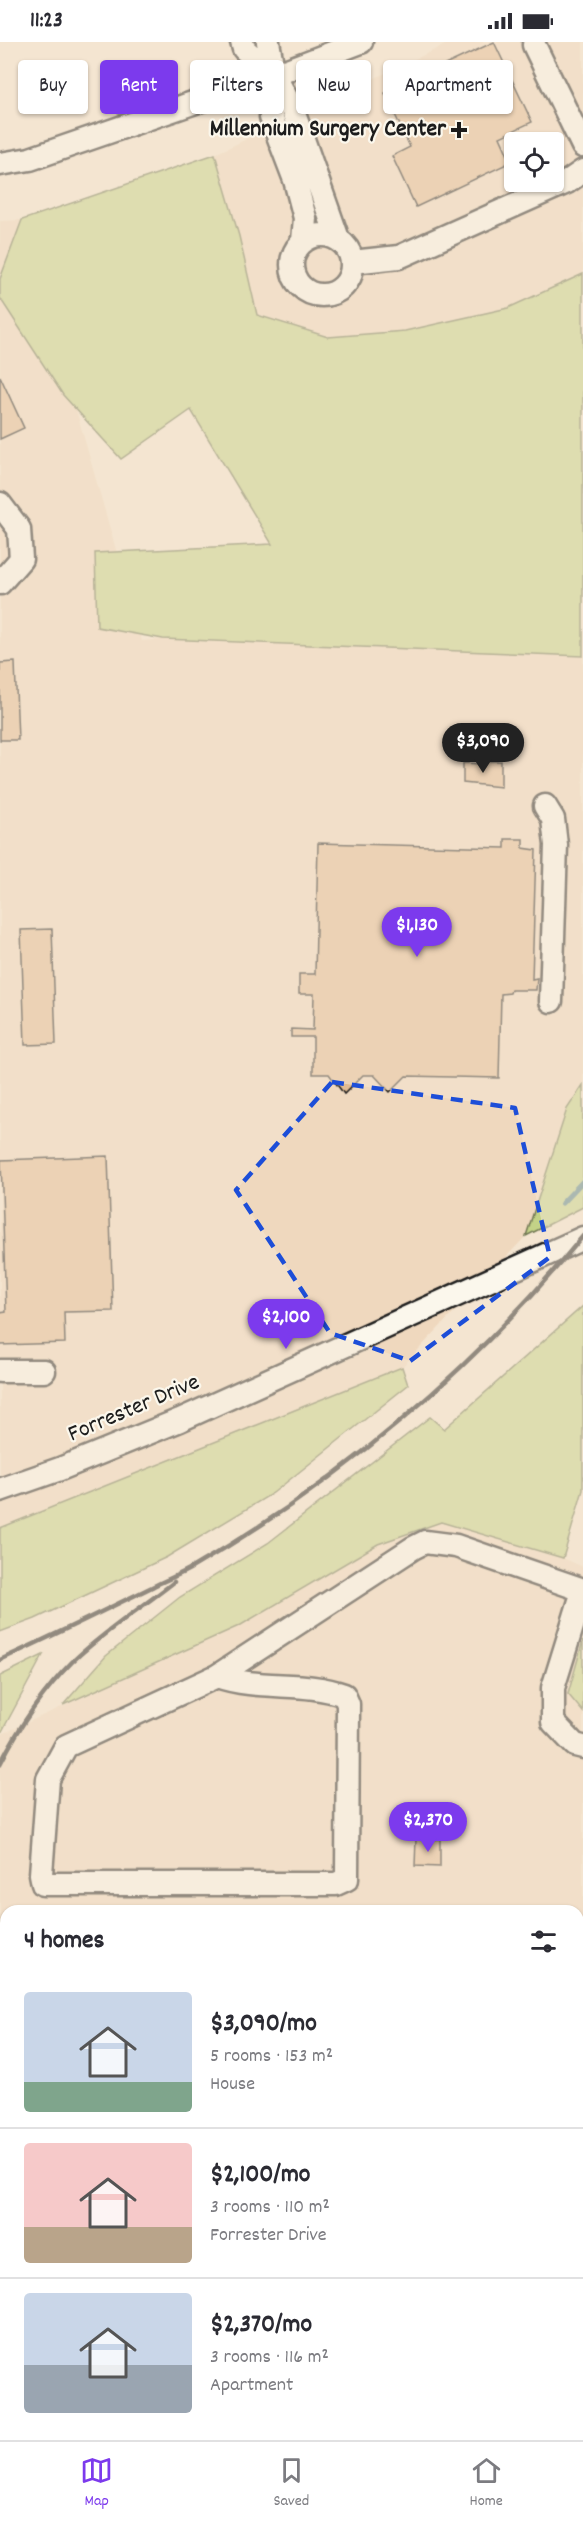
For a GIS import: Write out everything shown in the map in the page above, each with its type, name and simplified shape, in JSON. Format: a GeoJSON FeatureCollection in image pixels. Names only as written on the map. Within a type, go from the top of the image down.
{"type":"FeatureCollection","features":[{"type":"Feature","properties":{"kind":"street"},"geometry":{"type":"LineString","coordinates":[[242,42],[244,49],[257,60]]}},
{"type":"Feature","properties":{"kind":"street"},"geometry":{"type":"LineString","coordinates":[[268,42],[271,60]]}},
{"type":"Feature","properties":{"kind":"street"},"geometry":{"type":"LineString","coordinates":[[284,71],[361,42]]}},
{"type":"Feature","properties":{"kind":"street"},"geometry":{"type":"LineString","coordinates":[[534,45],[583,146]]}},
{"type":"Feature","properties":{"kind":"street"},"geometry":{"type":"LineString","coordinates":[[271,114],[305,218],[303,241],[293,256],[293,272],[300,286],[313,294],[328,295],[342,287],[348,280],[352,262],[350,254],[338,239],[292,108],[284,93]]}},
{"type":"Feature","properties":{"kind":"street"},"geometry":{"type":"LineString","coordinates":[[0,164],[30,159],[190,104]]}},
{"type":"Feature","properties":{"kind":"street"},"geometry":{"type":"LineString","coordinates":[[352,262],[399,257],[567,182],[583,171]]}},
{"type":"Feature","properties":{"kind":"street"},"geometry":{"type":"LineString","coordinates":[[303,241],[320,235],[338,239]]}},
{"type":"Feature","properties":{"kind":"street"},"geometry":{"type":"LineString","coordinates":[[0,504],[19,529],[21,559],[0,583]]}},
{"type":"Feature","properties":{"kind":"street"},"geometry":{"type":"LineString","coordinates":[[545,806],[553,819],[556,845],[550,1000]]}},
{"type":"Feature","properties":{"kind":"street","name":"Forrester Drive"},"geometry":{"type":"LineString","coordinates":[[0,1490],[60,1469],[180,1420],[583,1238]]}},
{"type":"Feature","properties":{"kind":"street"},"geometry":{"type":"LineString","coordinates":[[0,1371],[44,1371]]}},
{"type":"Feature","properties":{"kind":"street"},"geometry":{"type":"LineString","coordinates":[[218,1676],[239,1684],[328,1689],[344,1695],[348,1704],[347,1879],[336,1884],[44,1884],[41,1874],[48,1779],[66,1746],[218,1676],[392,1560],[425,1542],[456,1546],[583,1591],[553,1688],[553,1722],[575,1745],[583,1748]]}},
{"type":"Feature","properties":{"kind":"highlighted area"},"geometry":{"type":"Polygon","coordinates":[[[332,1082],[515,1108],[550,1257],[410,1361],[330,1333],[236,1190],[332,1082]]]}},
{"type":"Feature","properties":{"kind":"shaded area"},"geometry":{"type":"Polygon","coordinates":[[[451,42],[583,42],[583,274],[508,308],[405,331],[328,337],[257,314],[239,236],[215,154],[299,114],[371,114],[371,80],[383,74],[383,114],[513,114],[513,60],[413,60],[451,42]]]}},
{"type":"Feature","properties":{"kind":"shaded area"},"geometry":{"type":"Polygon","coordinates":[[[22,220],[142,641],[163,639],[583,656],[583,1085],[567,1109],[526,1236],[402,1367],[0,1528],[0,221],[22,220]]]}},
{"type":"Feature","properties":{"kind":"shaded area"},"geometry":{"type":"Polygon","coordinates":[[[441,1522],[563,1558],[583,1567],[583,1641],[568,1694],[583,1712],[583,1905],[0,1905],[0,1735],[241,1625],[378,1544],[441,1522]]]}},
{"type":"Feature","properties":{"kind":"green space"},"geometry":{"type":"Polygon","coordinates":[[[215,154],[239,236],[257,315],[328,337],[405,331],[508,308],[583,274],[583,656],[163,639],[97,627],[95,553],[272,544],[191,410],[121,459],[63,395],[0,298],[0,279],[22,220],[215,154]]]}},
{"type":"Feature","properties":{"kind":"green space"},"geometry":{"type":"Polygon","coordinates":[[[583,1085],[583,1207],[526,1236],[567,1109],[583,1085]]]}},
{"type":"Feature","properties":{"kind":"green space"},"geometry":{"type":"Polygon","coordinates":[[[583,1306],[583,1490],[563,1558],[441,1522],[378,1544],[241,1625],[63,1705],[106,1656],[180,1597],[268,1543],[430,1417],[444,1429],[583,1306]]]}},
{"type":"Feature","properties":{"kind":"green space"},"geometry":{"type":"Polygon","coordinates":[[[402,1367],[408,1385],[273,1493],[167,1557],[35,1619],[0,1632],[0,1528],[402,1367]]]}},
{"type":"Feature","properties":{"kind":"green space"},"geometry":{"type":"Polygon","coordinates":[[[583,1641],[583,1712],[568,1694],[583,1641]]]}},
{"type":"Feature","properties":{"kind":"green space"},"geometry":{"type":"Polygon","coordinates":[[[43,1655],[0,1735],[0,1676],[43,1655]]]}},
{"type":"Feature","properties":{"kind":"building","name":"Millennium Surgery Center"},"geometry":{"type":"Polygon","coordinates":[[[494,42],[503,60],[456,60],[494,42]]]}},
{"type":"Feature","properties":{"kind":"building","name":"Millennium Surgery Center"},"geometry":{"type":"Polygon","coordinates":[[[513,82],[532,122],[511,132],[504,132],[504,135],[500,137],[504,146],[504,165],[416,207],[392,156],[410,147],[395,114],[513,114],[513,82]]]}},
{"type":"Feature","properties":{"kind":"building"},"geometry":{"type":"Polygon","coordinates":[[[0,376],[24,428],[0,439],[0,376]]]}},
{"type":"Feature","properties":{"kind":"building"},"geometry":{"type":"Polygon","coordinates":[[[15,662],[18,740],[0,740],[0,663],[15,662]]]}},
{"type":"Feature","properties":{"kind":"building"},"geometry":{"type":"Polygon","coordinates":[[[483,761],[501,761],[501,787],[463,783],[463,763],[483,764],[483,761]]]}},
{"type":"Feature","properties":{"kind":"building"},"geometry":{"type":"Polygon","coordinates":[[[505,839],[523,839],[523,848],[536,850],[532,979],[537,978],[536,990],[511,990],[510,993],[501,994],[499,1078],[406,1076],[390,1092],[374,1075],[363,1075],[344,1094],[329,1074],[313,1074],[313,1037],[291,1037],[291,1029],[313,1030],[314,994],[299,994],[299,974],[315,974],[318,843],[505,848],[505,839]]]}},
{"type":"Feature","properties":{"kind":"building"},"geometry":{"type":"Polygon","coordinates":[[[52,929],[56,1044],[25,1045],[21,930],[52,929]]]}},
{"type":"Feature","properties":{"kind":"building"},"geometry":{"type":"Polygon","coordinates":[[[108,1156],[113,1311],[64,1312],[65,1343],[0,1345],[0,1313],[6,1312],[1,1160],[108,1156]]]}},
{"type":"Feature","properties":{"kind":"building"},"geometry":{"type":"Polygon","coordinates":[[[416,1839],[440,1839],[440,1867],[415,1866],[416,1839]]]}},
{"type":"Feature","properties":{"kind":"waterway"},"geometry":{"type":"LineString","coordinates":[[562,1203],[583,1181]]}},
{"type":"Feature","properties":{"kind":"railway"},"geometry":{"type":"LineString","coordinates":[[0,1660],[188,1570],[248,1534],[301,1498],[353,1460],[451,1376],[541,1285],[583,1236]]}},
{"type":"Feature","properties":{"kind":"railway"},"geometry":{"type":"LineString","coordinates":[[0,1764],[32,1710],[72,1662],[174,1582]]}},
{"type":"Feature","properties":{"kind":"place","name":"Millennium Surgery Center"},"geometry":{"type":"Point","coordinates":[459,130]}}]}
